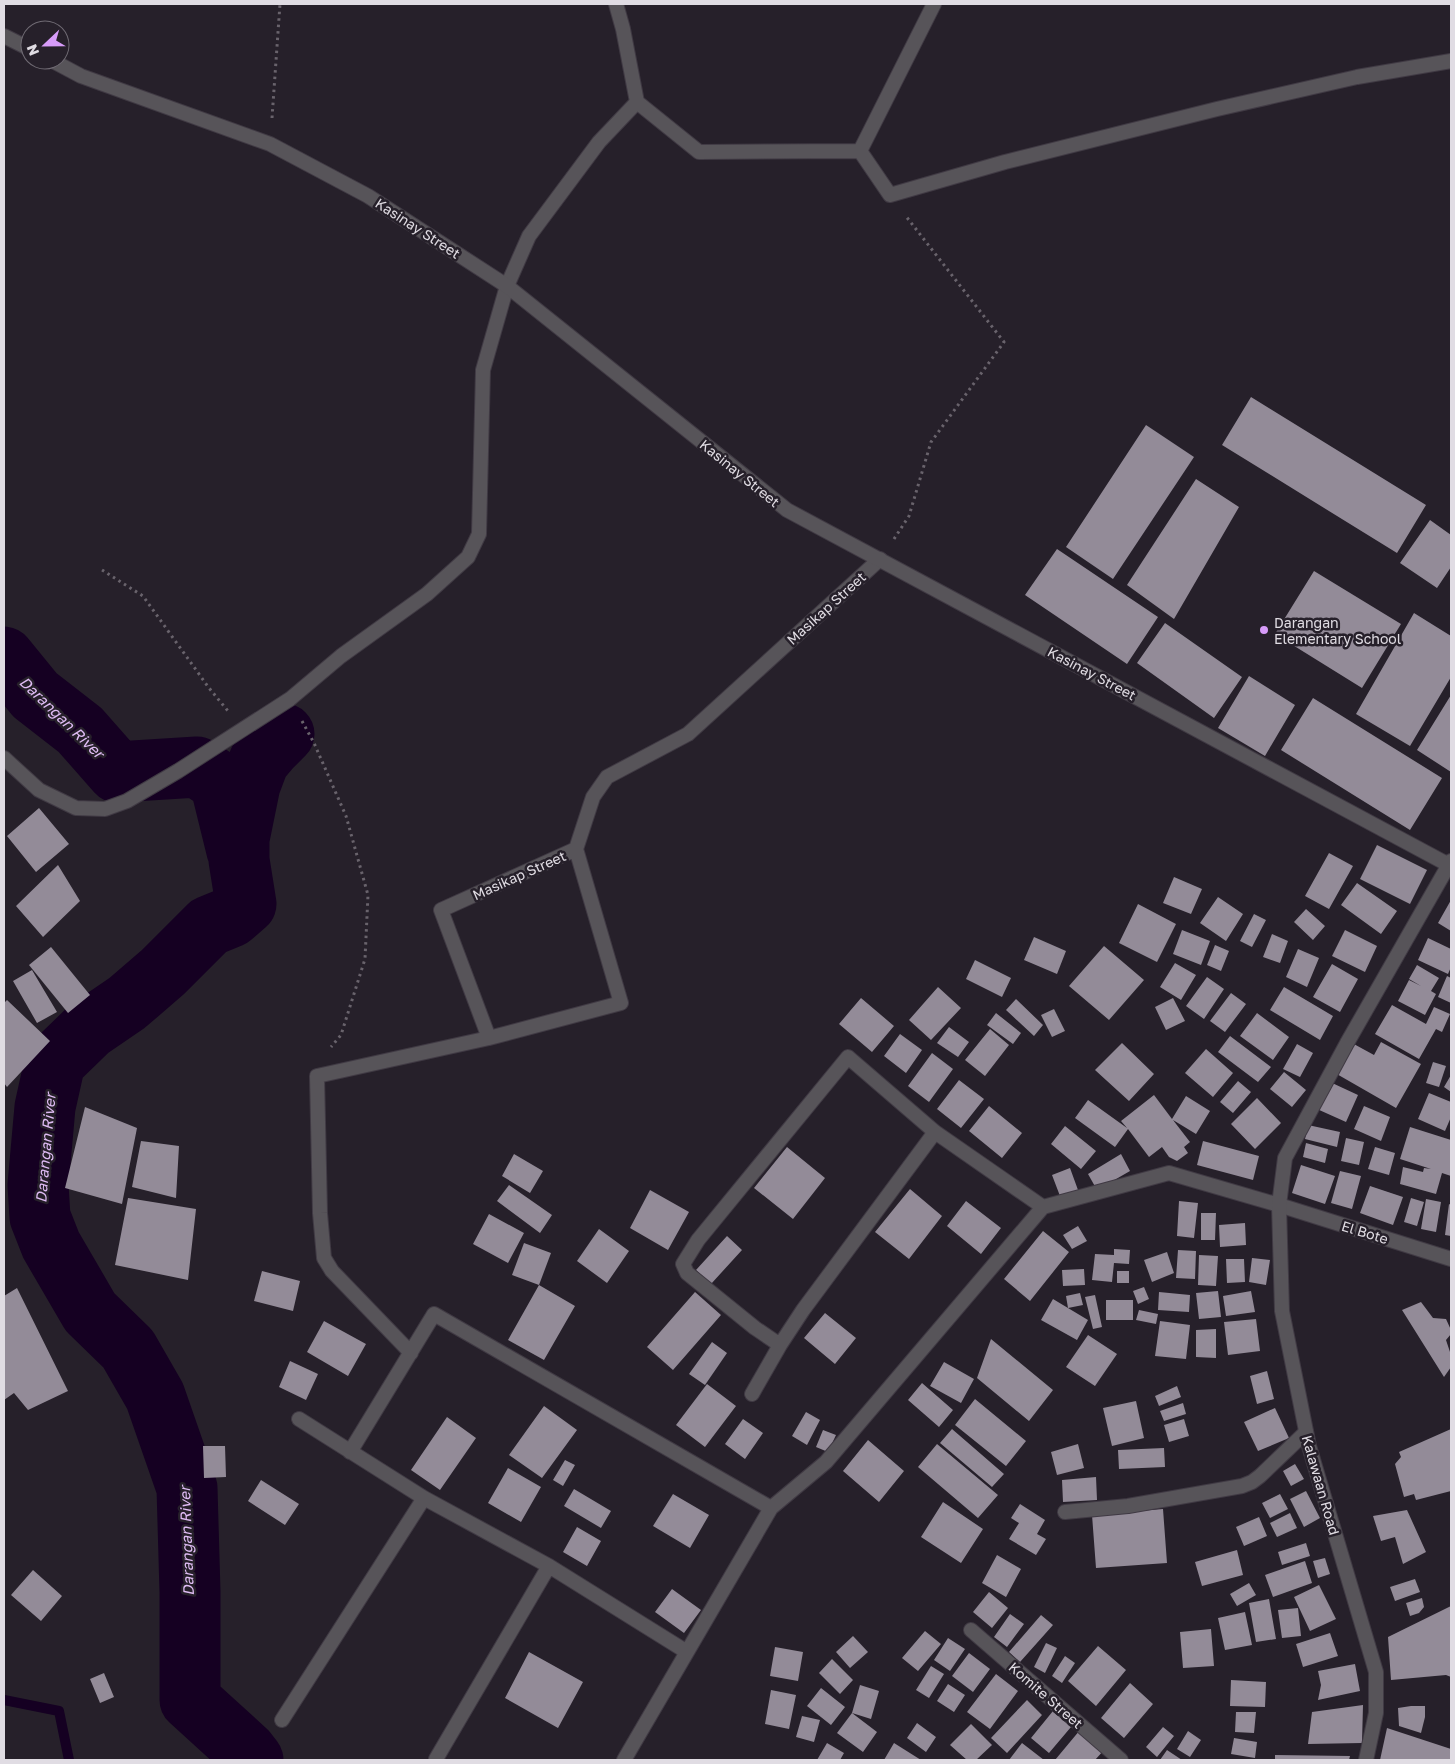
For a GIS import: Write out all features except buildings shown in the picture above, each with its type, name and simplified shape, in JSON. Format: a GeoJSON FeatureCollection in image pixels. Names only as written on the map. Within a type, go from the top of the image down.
{"type":"FeatureCollection","features":[{"type":"Feature","properties":{"kind":"street"},"geometry":{"type":"LineString","coordinates":[[616,4],[638,102],[699,152],[860,151]]}},
{"type":"Feature","properties":{"kind":"street"},"geometry":{"type":"LineString","coordinates":[[860,151],[934,4]]}},
{"type":"Feature","properties":{"kind":"street"},"geometry":{"type":"LineString","coordinates":[[4,36],[20,44]]}},
{"type":"Feature","properties":{"kind":"street"},"geometry":{"type":"LineString","coordinates":[[860,151],[890,195],[1005,162],[1227,107],[1358,77],[1451,60]]}},
{"type":"Feature","properties":{"kind":"street","name":"Kasinay Street"},"geometry":{"type":"LineString","coordinates":[[70,70],[81,76],[270,144],[368,196],[507,286],[787,510],[1450,863]]}},
{"type":"Feature","properties":{"kind":"street"},"geometry":{"type":"LineString","coordinates":[[4,758],[39,790],[76,808],[105,809],[127,801],[178,771],[290,699],[341,656],[427,594],[468,557],[479,534],[483,370],[507,286],[529,236],[599,142],[638,102]]}},
{"type":"Feature","properties":{"kind":"street","name":"Masikap Street"},"geometry":{"type":"LineString","coordinates":[[489,1038],[440,910],[576,849],[593,797],[607,777],[688,734],[880,559]]}},
{"type":"Feature","properties":{"kind":"street"},"geometry":{"type":"LineString","coordinates":[[411,1352],[332,1271],[324,1258],[320,1213],[317,1076],[489,1038],[621,1003],[576,849]]}},
{"type":"Feature","properties":{"kind":"street","name":"Kalawaan Road"},"geometry":{"type":"LineString","coordinates":[[1366,1760],[1376,1713],[1376,1672],[1306,1432],[1282,1311],[1279,1205],[1285,1158],[1347,1043],[1450,863]]}},
{"type":"Feature","properties":{"kind":"street"},"geometry":{"type":"LineString","coordinates":[[624,1760],[772,1508],[826,1462],[1043,1207],[936,1132],[848,1057],[698,1240],[682,1264],[687,1273],[754,1328],[780,1345]]}},
{"type":"Feature","properties":{"kind":"street"},"geometry":{"type":"LineString","coordinates":[[752,1394],[803,1310],[936,1132]]}},
{"type":"Feature","properties":{"kind":"street","name":"El Bote"},"geometry":{"type":"LineString","coordinates":[[1043,1207],[1169,1173],[1451,1259]]}},
{"type":"Feature","properties":{"kind":"street"},"geometry":{"type":"LineString","coordinates":[[350,1452],[434,1314],[772,1508]]}},
{"type":"Feature","properties":{"kind":"street"},"geometry":{"type":"LineString","coordinates":[[299,1419],[424,1498],[549,1566],[687,1652]]}},
{"type":"Feature","properties":{"kind":"street"},"geometry":{"type":"LineString","coordinates":[[1065,1512],[1128,1506],[1242,1486],[1260,1476],[1306,1432]]}},
{"type":"Feature","properties":{"kind":"street"},"geometry":{"type":"LineString","coordinates":[[282,1720],[424,1498]]}},
{"type":"Feature","properties":{"kind":"street"},"geometry":{"type":"LineString","coordinates":[[436,1759],[549,1566]]}},
{"type":"Feature","properties":{"kind":"street","name":"Komite Street"},"geometry":{"type":"LineString","coordinates":[[971,1630],[1120,1760]]}},
{"type":"Feature","properties":{"kind":"path"},"geometry":{"type":"LineString","coordinates":[[270,144],[280,4]]}},
{"type":"Feature","properties":{"kind":"path"},"geometry":{"type":"LineString","coordinates":[[880,559],[909,516],[931,442],[1004,342],[890,195]]}},
{"type":"Feature","properties":{"kind":"path"},"geometry":{"type":"LineString","coordinates":[[102,570],[143,596],[208,688],[243,728]]}},
{"type":"Feature","properties":{"kind":"path"},"geometry":{"type":"LineString","coordinates":[[290,699],[314,743],[346,816],[368,895],[365,959],[341,1035],[317,1065],[317,1076]]}},
{"type":"Feature","properties":{"kind":"waterway","name":"Darangan River"},"geometry":{"type":"LineString","coordinates":[[4,657],[35,695],[80,730],[117,772],[197,767],[220,782],[237,851]]}},
{"type":"Feature","properties":{"kind":"waterway","name":"Darangan River"},"geometry":{"type":"LineString","coordinates":[[253,1760],[246,1751],[190,1700],[190,1592],[187,1488],[155,1396],[128,1349],[90,1312],[51,1245],[40,1217],[38,1185],[45,1107],[55,1062],[89,1029],[127,1003],[163,972],[209,926],[231,917],[246,904],[239,860],[239,839],[250,785],[259,761],[284,734]]}},
{"type":"Feature","properties":{"kind":"waterway"},"geometry":{"type":"LineString","coordinates":[[4,1700],[59,1711],[69,1760]]}},
{"type":"Feature","properties":{"kind":"place","name":"Darangan Elementary School"},"geometry":{"type":"Point","coordinates":[1264,630]}}]}
